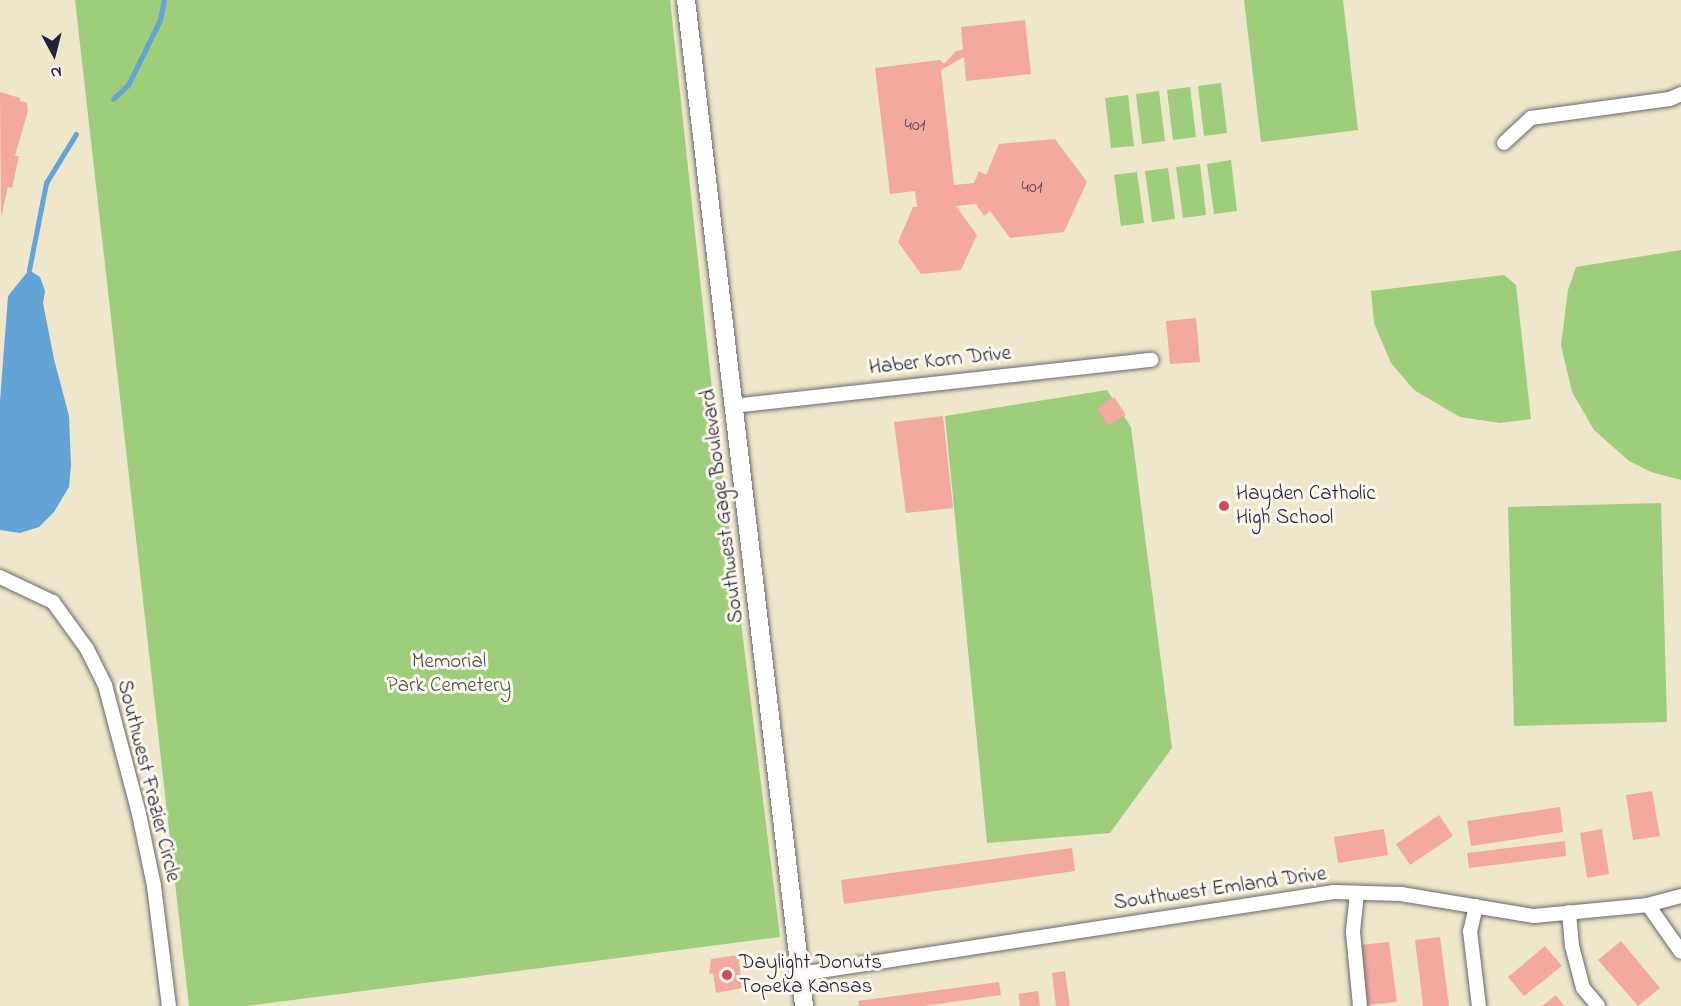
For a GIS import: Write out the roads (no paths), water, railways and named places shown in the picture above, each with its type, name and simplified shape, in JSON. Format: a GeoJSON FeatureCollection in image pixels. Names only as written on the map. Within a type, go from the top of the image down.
{"type":"FeatureCollection","features":[{"type":"Feature","properties":{"kind":"main road","name":"Southwest Gage Boulevard"},"geometry":{"type":"LineString","coordinates":[[686,0],[804,1006]]}},
{"type":"Feature","properties":{"kind":"street"},"geometry":{"type":"LineString","coordinates":[[1504,143],[1531,118],[1670,99],[1681,94]]}},
{"type":"Feature","properties":{"kind":"street","name":"Haber Korn Drive"},"geometry":{"type":"LineString","coordinates":[[734,406],[1151,360]]}},
{"type":"Feature","properties":{"kind":"street","name":"Southwest Frazier Circle"},"geometry":{"type":"LineString","coordinates":[[0,577],[52,602],[82,641],[105,685],[141,824],[169,1006]]}},
{"type":"Feature","properties":{"kind":"street"},"geometry":{"type":"LineString","coordinates":[[1356,893],[1353,932],[1360,1006]]}},
{"type":"Feature","properties":{"kind":"street","name":"Southwest Emland Drive"},"geometry":{"type":"LineString","coordinates":[[800,974],[1197,912],[1356,893],[1401,894],[1534,916],[1648,905],[1681,896]]}},
{"type":"Feature","properties":{"kind":"street"},"geometry":{"type":"LineString","coordinates":[[1648,905],[1681,952]]}},
{"type":"Feature","properties":{"kind":"street"},"geometry":{"type":"LineString","coordinates":[[1476,906],[1470,931],[1479,1006]]}},
{"type":"Feature","properties":{"kind":"street"},"geometry":{"type":"LineString","coordinates":[[1569,912],[1572,946],[1582,988],[1598,1006]]}},
{"type":"Feature","properties":{"kind":"water"},"geometry":{"type":"Polygon","coordinates":[[[29,270],[40,277],[45,291],[43,303],[54,359],[69,416],[71,465],[69,487],[54,512],[39,527],[20,533],[0,530],[0,401],[8,296],[29,270]]]}},
{"type":"Feature","properties":{"kind":"waterway"},"geometry":{"type":"LineString","coordinates":[[113,99],[128,85],[160,20],[164,0]]}},
{"type":"Feature","properties":{"kind":"waterway"},"geometry":{"type":"LineString","coordinates":[[29,270],[46,183],[76,134]]}},
{"type":"Feature","properties":{"kind":"place","name":"Hayden Catholic High School"},"geometry":{"type":"Point","coordinates":[1224,506]}},
{"type":"Feature","properties":{"kind":"place","name":"Daylight Donuts Topeka Kansas"},"geometry":{"type":"Point","coordinates":[727,975]}},
{"type":"Feature","properties":{"kind":"park label","name":"Memorial Park Cemetery"},"geometry":{"type":"Point","coordinates":[449,674]}}]}
